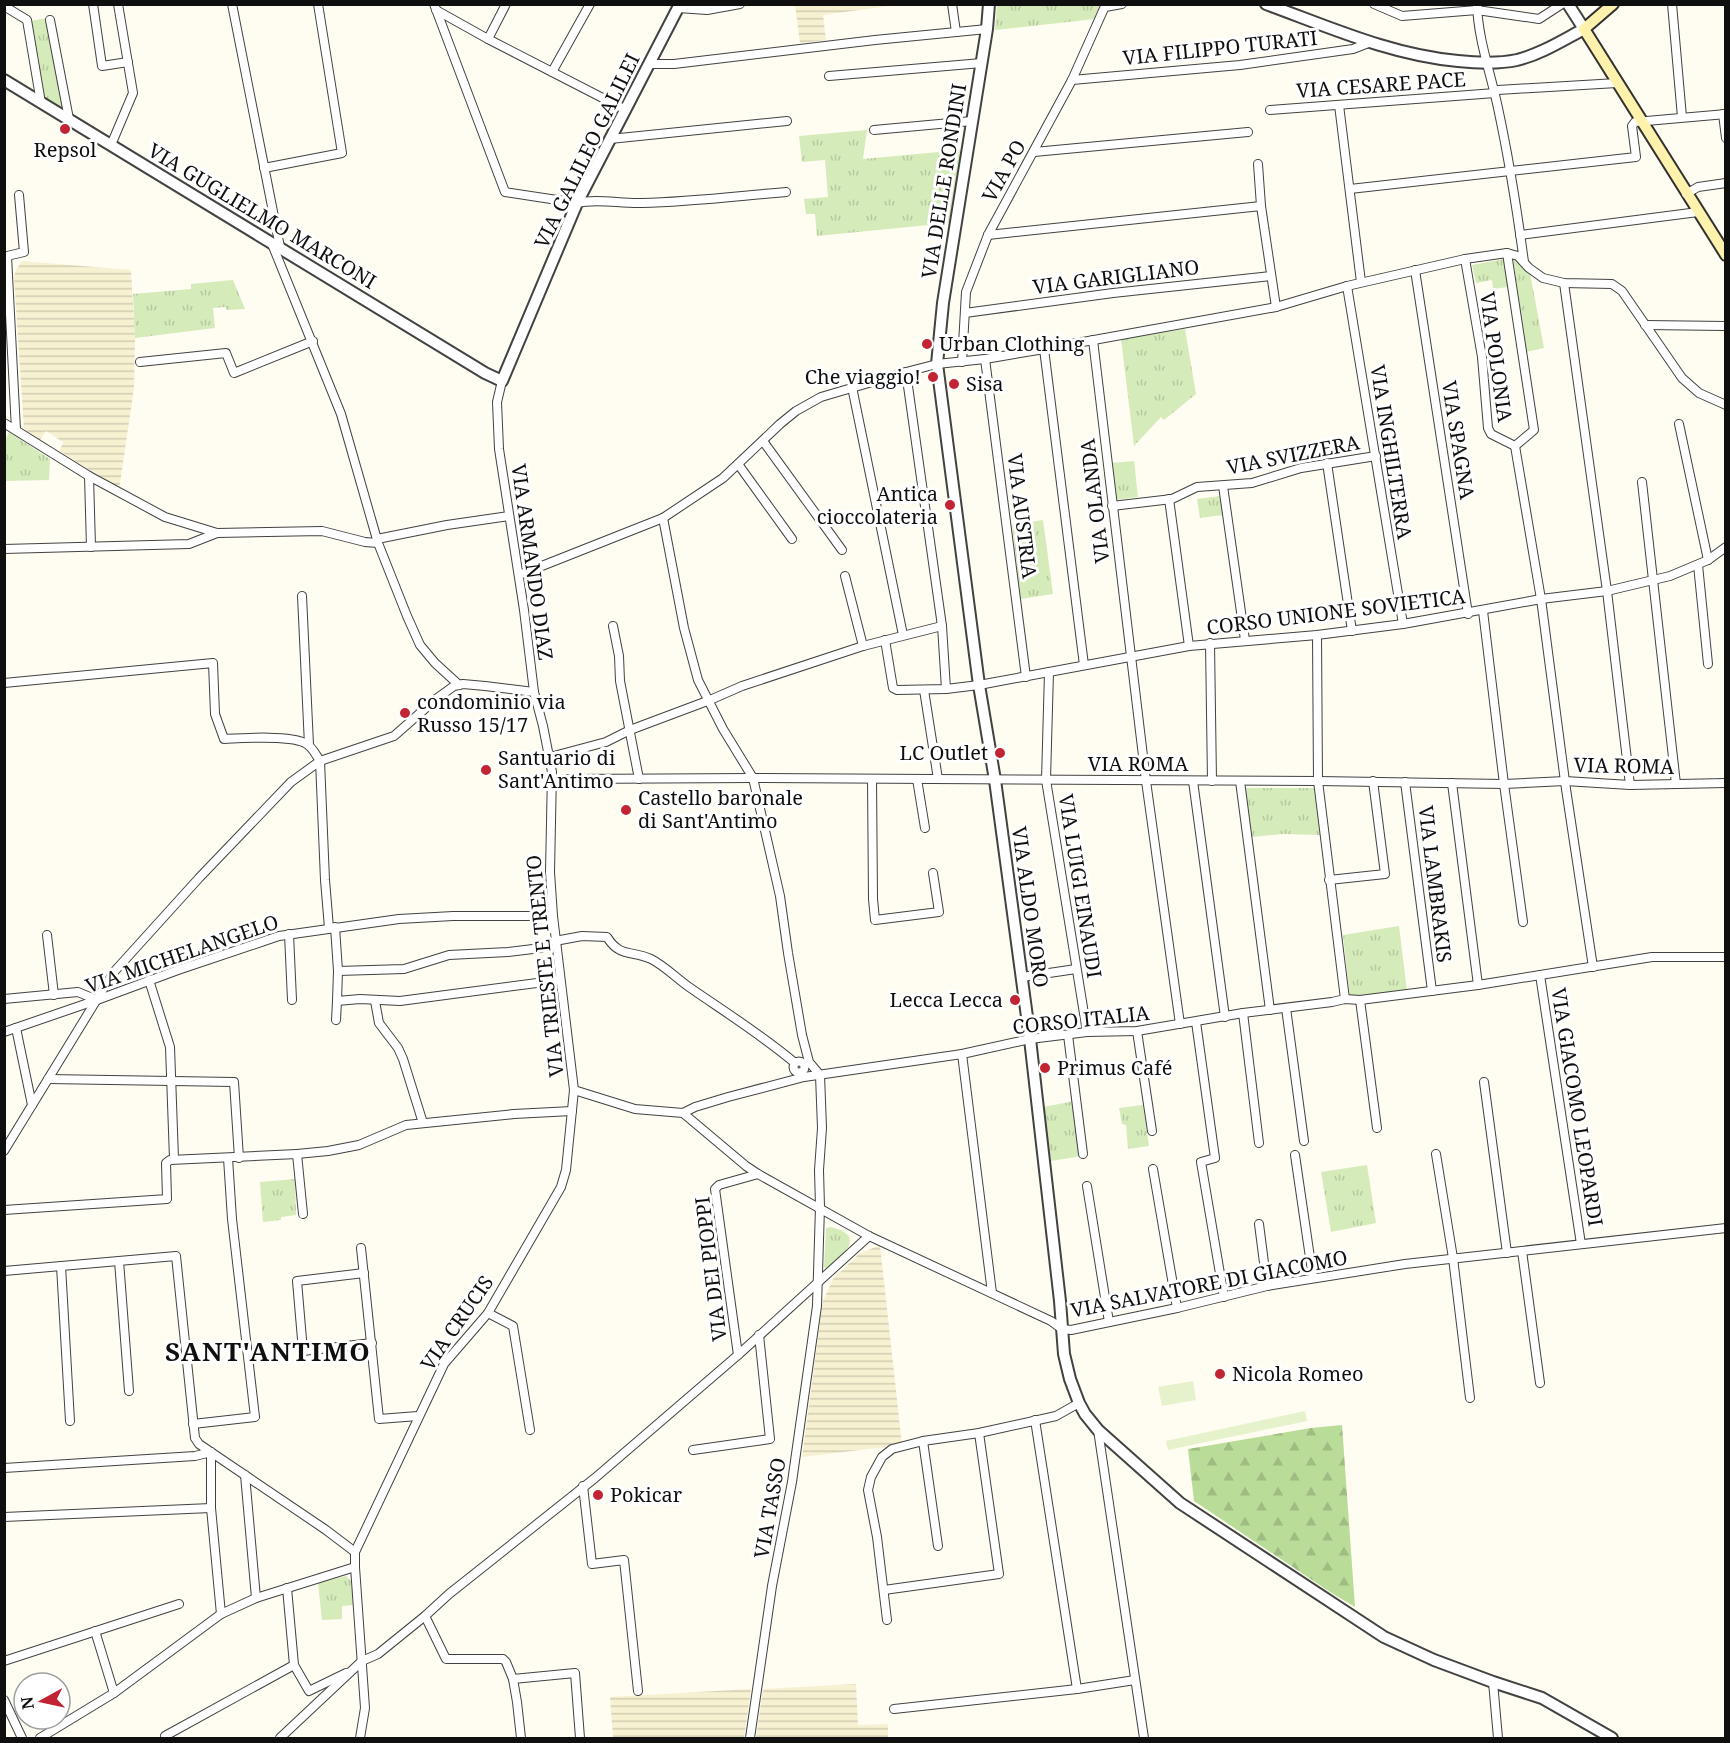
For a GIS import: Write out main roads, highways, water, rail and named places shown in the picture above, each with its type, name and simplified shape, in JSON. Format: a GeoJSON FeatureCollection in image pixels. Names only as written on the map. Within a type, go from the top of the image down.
{"type":"FeatureCollection","features":[{"type":"Feature","properties":{"kind":"main road"},"geometry":{"type":"LineString","coordinates":[[1613,4],[1584,29],[1725,255]]}},
{"type":"Feature","properties":{"kind":"place","name":"Repsol"},"geometry":{"type":"Point","coordinates":[65,129]}},
{"type":"Feature","properties":{"kind":"place","name":"Urban Clothing"},"geometry":{"type":"Point","coordinates":[927,344]}},
{"type":"Feature","properties":{"kind":"place","name":"Che viaggio!"},"geometry":{"type":"Point","coordinates":[933,377]}},
{"type":"Feature","properties":{"kind":"place","name":"Sisa"},"geometry":{"type":"Point","coordinates":[954,384]}},
{"type":"Feature","properties":{"kind":"place","name":"Antica cioccolateria"},"geometry":{"type":"Point","coordinates":[950,505]}},
{"type":"Feature","properties":{"kind":"place","name":"condominio via Russo 15/17"},"geometry":{"type":"Point","coordinates":[405,713]}},
{"type":"Feature","properties":{"kind":"place","name":"LC Outlet"},"geometry":{"type":"Point","coordinates":[1000,753]}},
{"type":"Feature","properties":{"kind":"place","name":"Santuario di Sant'Antimo"},"geometry":{"type":"Point","coordinates":[486,770]}},
{"type":"Feature","properties":{"kind":"place","name":"Castello baronale di Sant'Antimo"},"geometry":{"type":"Point","coordinates":[626,810]}},
{"type":"Feature","properties":{"kind":"place","name":"Lecca Lecca"},"geometry":{"type":"Point","coordinates":[1015,1000]}},
{"type":"Feature","properties":{"kind":"place","name":"Primus Café"},"geometry":{"type":"Point","coordinates":[1045,1068]}},
{"type":"Feature","properties":{"kind":"place","name":"Nicola Romeo"},"geometry":{"type":"Point","coordinates":[1220,1374]}},
{"type":"Feature","properties":{"kind":"place","name":"Pokicar"},"geometry":{"type":"Point","coordinates":[598,1495]}},
{"type":"Feature","properties":{"kind":"district","name":"SANT'ANTIMO"},"geometry":{"type":"Point","coordinates":[268,1352]}}]}
